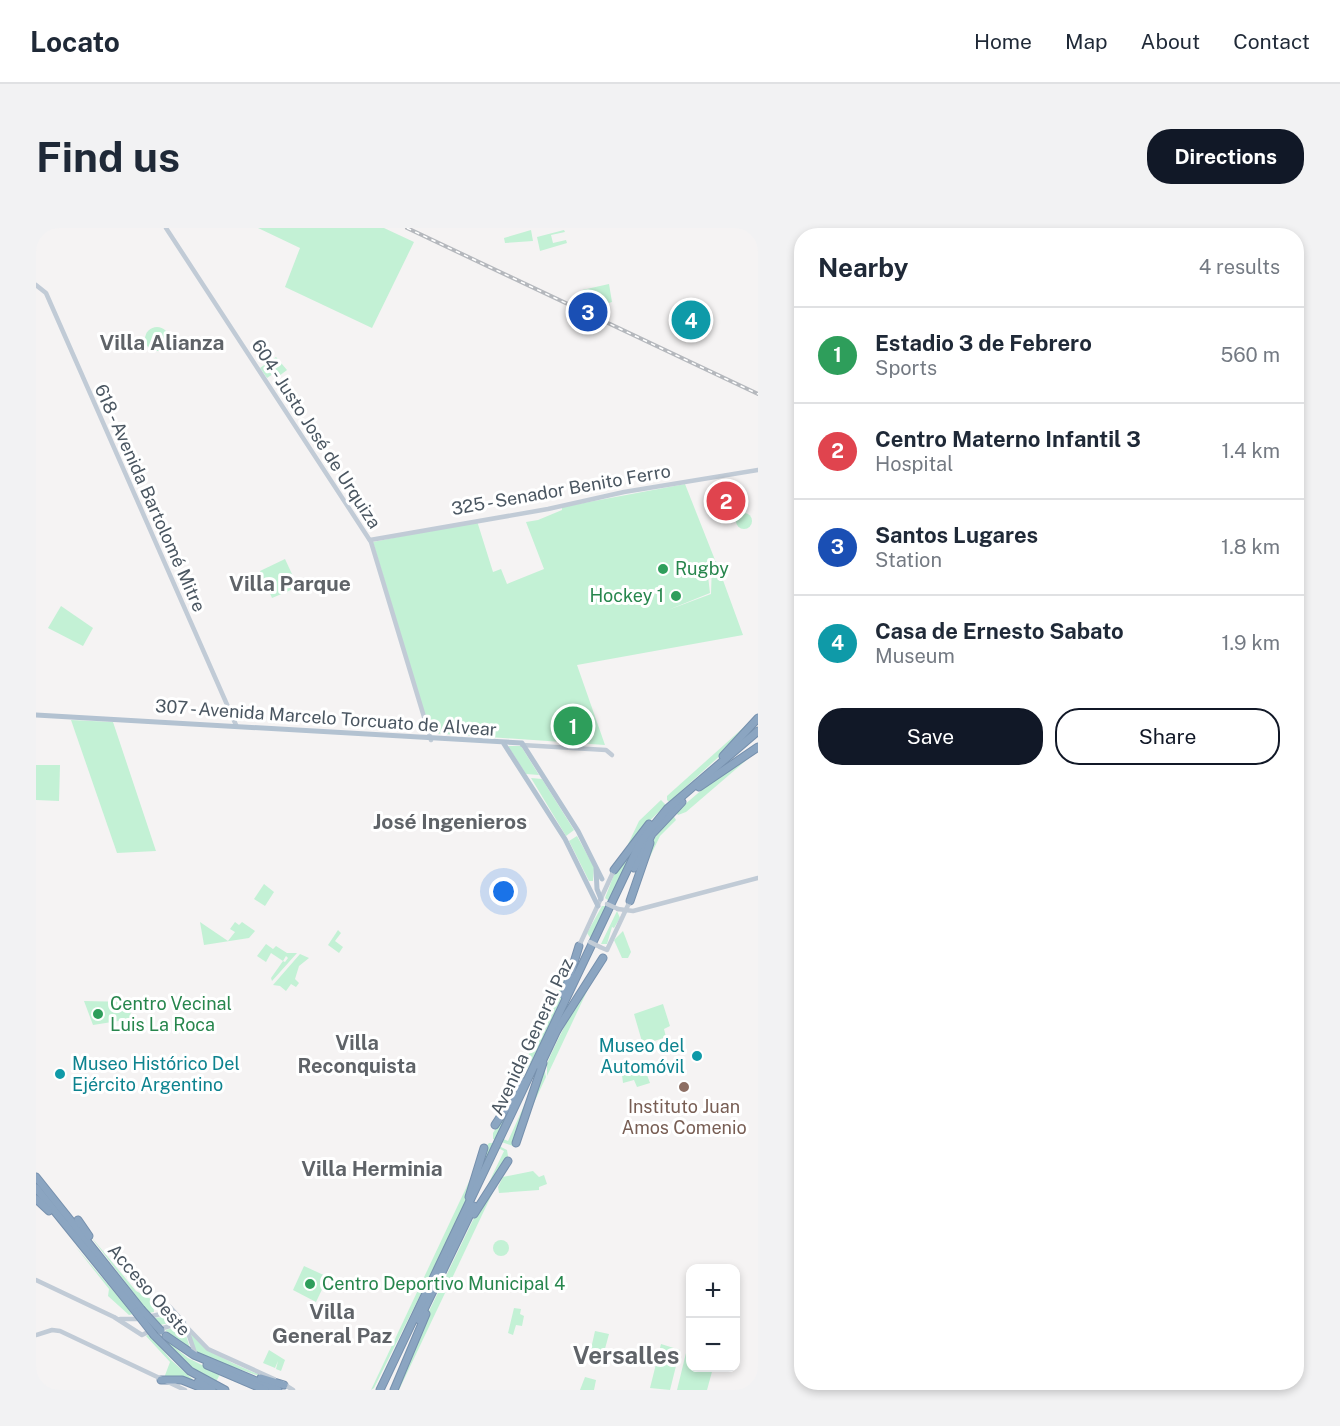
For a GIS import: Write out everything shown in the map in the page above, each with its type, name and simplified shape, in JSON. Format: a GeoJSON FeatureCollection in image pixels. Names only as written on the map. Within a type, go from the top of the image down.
{"type":"FeatureCollection","features":[{"type":"Feature","properties":{"kind":"highway"},"geometry":{"type":"LineString","coordinates":[[700,783],[758,718]]}},
{"type":"Feature","properties":{"kind":"highway","name":"Avenida General Paz"},"geometry":{"type":"LineString","coordinates":[[387,1390],[441,1278],[543,1053],[641,852],[663,820],[758,731]]}},
{"type":"Feature","properties":{"kind":"highway","name":"Avenida General Paz"},"geometry":{"type":"LineString","coordinates":[[555,1028],[641,841],[667,809],[758,737]]}},
{"type":"Feature","properties":{"kind":"highway"},"geometry":{"type":"LineString","coordinates":[[700,783],[758,747]]}},
{"type":"Feature","properties":{"kind":"highway"},"geometry":{"type":"LineString","coordinates":[[614,870],[640,833],[667,809]]}},
{"type":"Feature","properties":{"kind":"highway"},"geometry":{"type":"LineString","coordinates":[[630,901],[651,842],[663,820]]}},
{"type":"Feature","properties":{"kind":"highway"},"geometry":{"type":"LineString","coordinates":[[555,1028],[581,942]]}},
{"type":"Feature","properties":{"kind":"highway"},"geometry":{"type":"LineString","coordinates":[[555,1028],[605,954]]}},
{"type":"Feature","properties":{"kind":"highway"},"geometry":{"type":"LineString","coordinates":[[495,1125],[543,1053]]}},
{"type":"Feature","properties":{"kind":"highway"},"geometry":{"type":"LineString","coordinates":[[516,1143],[543,1053]]}},
{"type":"Feature","properties":{"kind":"highway"},"geometry":{"type":"LineString","coordinates":[[459,1235],[484,1148]]}},
{"type":"Feature","properties":{"kind":"highway"},"geometry":{"type":"LineString","coordinates":[[459,1235],[508,1161]]}},
{"type":"Feature","properties":{"kind":"highway","name":"Acceso Oeste"},"geometry":{"type":"LineString","coordinates":[[36,1177],[135,1301],[137,1315]]}},
{"type":"Feature","properties":{"kind":"highway","name":"Acceso Oeste"},"geometry":{"type":"LineString","coordinates":[[36,1188],[137,1315],[158,1334],[190,1371],[225,1390]]}},
{"type":"Feature","properties":{"kind":"highway"},"geometry":{"type":"LineString","coordinates":[[36,1199],[114,1284]]}},
{"type":"Feature","properties":{"kind":"highway"},"geometry":{"type":"LineString","coordinates":[[78,1220],[135,1301]]}},
{"type":"Feature","properties":{"kind":"highway","name":"Avenida General Paz"},"geometry":{"type":"LineString","coordinates":[[380,1390],[420,1306],[459,1235]]}},
{"type":"Feature","properties":{"kind":"highway"},"geometry":{"type":"LineString","coordinates":[[396,1387],[441,1278]]}},
{"type":"Feature","properties":{"kind":"highway"},"geometry":{"type":"LineString","coordinates":[[375,1390],[420,1306]]}},
{"type":"Feature","properties":{"kind":"highway"},"geometry":{"type":"LineString","coordinates":[[387,1390],[424,1319]]}},
{"type":"Feature","properties":{"kind":"highway"},"geometry":{"type":"LineString","coordinates":[[158,1334],[201,1359],[284,1385]]}},
{"type":"Feature","properties":{"kind":"highway"},"geometry":{"type":"LineString","coordinates":[[158,1334],[179,1366],[212,1390]]}},
{"type":"Feature","properties":{"kind":"highway","name":"Acceso Oeste"},"geometry":{"type":"LineString","coordinates":[[158,1334],[193,1358],[243,1378],[265,1390]]}},
{"type":"Feature","properties":{"kind":"highway"},"geometry":{"type":"LineString","coordinates":[[221,1366],[243,1378],[278,1390]]}},
{"type":"Feature","properties":{"kind":"highway"},"geometry":{"type":"LineString","coordinates":[[161,1380],[186,1381],[206,1390]]}},
{"type":"Feature","properties":{"kind":"main road","name":"604 - Justo José de Urquiza"},"geometry":{"type":"LineString","coordinates":[[166,228],[370,540],[430,738]]}},
{"type":"Feature","properties":{"kind":"main road","name":"618 - Avenida Bartolomé Mitre"},"geometry":{"type":"LineString","coordinates":[[36,285],[46,293],[237,726]]}},
{"type":"Feature","properties":{"kind":"main road","name":"325 - Senador Benito Ferro"},"geometry":{"type":"LineString","coordinates":[[370,540],[484,518],[548,509],[624,492],[758,470]]}},
{"type":"Feature","properties":{"kind":"main road","name":"307 - Avenida Marcelo Torcuato de Alvear"},"geometry":{"type":"LineString","coordinates":[[36,716],[522,744],[606,750],[612,755]]}},
{"type":"Feature","properties":{"kind":"main road","name":"307 - Avenida Marcelo Torcuato de Alvear"},"geometry":{"type":"LineString","coordinates":[[430,738],[504,744],[611,748]]}},
{"type":"Feature","properties":{"kind":"main road"},"geometry":{"type":"LineString","coordinates":[[504,744],[565,839],[598,906]]}},
{"type":"Feature","properties":{"kind":"main road"},"geometry":{"type":"LineString","coordinates":[[522,744],[578,831],[602,879],[606,882],[610,880]]}},
{"type":"Feature","properties":{"kind":"main road"},"geometry":{"type":"LineString","coordinates":[[596,866],[596,883],[605,902],[621,910],[633,911]]}},
{"type":"Feature","properties":{"kind":"main road"},"geometry":{"type":"LineString","coordinates":[[614,870],[605,902],[598,906],[581,942],[590,942],[600,947],[605,954],[622,918],[633,911],[758,878]]}},
{"type":"Feature","properties":{"kind":"main road"},"geometry":{"type":"LineString","coordinates":[[587,881],[596,883],[602,879]]}},
{"type":"Feature","properties":{"kind":"main road"},"geometry":{"type":"LineString","coordinates":[[621,910],[630,901]]}},
{"type":"Feature","properties":{"kind":"main road"},"geometry":{"type":"LineString","coordinates":[[621,910],[622,918]]}},
{"type":"Feature","properties":{"kind":"main road"},"geometry":{"type":"LineString","coordinates":[[36,1280],[114,1317],[142,1335],[158,1334],[183,1322]]}},
{"type":"Feature","properties":{"kind":"main road"},"geometry":{"type":"LineString","coordinates":[[170,1307],[208,1349],[293,1390]]}},
{"type":"Feature","properties":{"kind":"main road"},"geometry":{"type":"LineString","coordinates":[[152,1316],[169,1314],[183,1322],[192,1349],[201,1359]]}},
{"type":"Feature","properties":{"kind":"main road"},"geometry":{"type":"LineString","coordinates":[[114,1317],[137,1315]]}},
{"type":"Feature","properties":{"kind":"main road"},"geometry":{"type":"LineString","coordinates":[[133,1328],[131,1323],[137,1315]]}},
{"type":"Feature","properties":{"kind":"main road"},"geometry":{"type":"LineString","coordinates":[[36,1335],[52,1330],[60,1331],[185,1390]]}},
{"type":"Feature","properties":{"kind":"green space"},"geometry":{"type":"Polygon","coordinates":[[[258,228],[384,228],[414,242],[372,328],[285,287],[300,248],[258,228]]]}},
{"type":"Feature","properties":{"kind":"green space"},"geometry":{"type":"Polygon","coordinates":[[[531,230],[533,241],[505,243],[504,238],[531,230]]]}},
{"type":"Feature","properties":{"kind":"green space"},"geometry":{"type":"Polygon","coordinates":[[[564,230],[565,232],[551,235],[553,243],[566,240],[567,243],[540,251],[537,237],[564,230]]]}},
{"type":"Feature","properties":{"kind":"green space"},"geometry":{"type":"Polygon","coordinates":[[[609,284],[612,302],[606,304],[582,290],[609,284]]]}},
{"type":"Feature","properties":{"kind":"green space"},"geometry":{"type":"Polygon","coordinates":[[[157,327],[162,328],[168,334],[168,344],[162,350],[157,351],[152,350],[146,344],[145,339],[146,334],[152,328],[157,327]]]}},
{"type":"Feature","properties":{"kind":"green space"},"geometry":{"type":"Polygon","coordinates":[[[276,357],[287,370],[279,376],[276,372],[267,378],[260,368],[276,357]]]}},
{"type":"Feature","properties":{"kind":"green space"},"geometry":{"type":"Polygon","coordinates":[[[685,484],[715,560],[711,562],[708,576],[710,593],[668,610],[711,594],[712,563],[716,561],[743,635],[577,665],[605,745],[430,733],[373,542],[477,521],[493,572],[501,569],[507,584],[544,569],[526,522],[538,520],[562,510],[562,507],[685,484]]]}},
{"type":"Feature","properties":{"kind":"green space"},"geometry":{"type":"Polygon","coordinates":[[[744,513],[750,515],[752,521],[750,527],[744,529],[738,527],[736,521],[738,515],[744,513]]]}},
{"type":"Feature","properties":{"kind":"green space"},"geometry":{"type":"Polygon","coordinates":[[[285,559],[298,587],[272,598],[260,571],[285,559]]]}},
{"type":"Feature","properties":{"kind":"green space"},"geometry":{"type":"Polygon","coordinates":[[[61,606],[93,628],[83,646],[48,628],[61,606]]]}},
{"type":"Feature","properties":{"kind":"green space"},"geometry":{"type":"Polygon","coordinates":[[[753,719],[734,743],[669,802],[667,800],[667,796],[753,719]]]}},
{"type":"Feature","properties":{"kind":"green space"},"geometry":{"type":"Polygon","coordinates":[[[71,720],[113,722],[156,851],[117,853],[71,720]]]}},
{"type":"Feature","properties":{"kind":"green space"},"geometry":{"type":"Polygon","coordinates":[[[508,746],[521,746],[539,775],[526,774],[508,746]]]}},
{"type":"Feature","properties":{"kind":"green space"},"geometry":{"type":"Polygon","coordinates":[[[757,751],[686,812],[678,815],[676,812],[704,788],[757,751]]]}},
{"type":"Feature","properties":{"kind":"green space"},"geometry":{"type":"Polygon","coordinates":[[[36,765],[60,765],[59,801],[36,800],[36,765]]]}},
{"type":"Feature","properties":{"kind":"green space"},"geometry":{"type":"Polygon","coordinates":[[[531,778],[542,779],[574,830],[566,836],[531,778]]]}},
{"type":"Feature","properties":{"kind":"green space"},"geometry":{"type":"Polygon","coordinates":[[[661,800],[666,805],[641,829],[622,857],[639,821],[661,800]]]}},
{"type":"Feature","properties":{"kind":"green space"},"geometry":{"type":"Polygon","coordinates":[[[673,815],[676,820],[660,836],[635,888],[654,839],[673,815]]]}},
{"type":"Feature","properties":{"kind":"green space"},"geometry":{"type":"Polygon","coordinates":[[[577,836],[594,867],[593,881],[589,881],[569,841],[577,836]]]}},
{"type":"Feature","properties":{"kind":"green space"},"geometry":{"type":"Polygon","coordinates":[[[631,852],[609,901],[605,898],[615,872],[631,852]]]}},
{"type":"Feature","properties":{"kind":"green space"},"geometry":{"type":"Polygon","coordinates":[[[264,884],[274,892],[265,906],[254,899],[264,884]]]}},
{"type":"Feature","properties":{"kind":"green space"},"geometry":{"type":"Polygon","coordinates":[[[602,906],[606,906],[591,939],[587,933],[602,906]]]}},
{"type":"Feature","properties":{"kind":"green space"},"geometry":{"type":"Polygon","coordinates":[[[617,911],[620,918],[614,928],[612,927],[607,944],[601,944],[617,911]]]}},
{"type":"Feature","properties":{"kind":"green space"},"geometry":{"type":"Polygon","coordinates":[[[200,922],[228,941],[235,932],[230,929],[235,922],[239,925],[242,922],[255,931],[249,938],[204,945],[200,922]]]}},
{"type":"Feature","properties":{"kind":"green space"},"geometry":{"type":"Polygon","coordinates":[[[338,930],[341,933],[335,941],[343,947],[339,953],[328,945],[338,930]]]}},
{"type":"Feature","properties":{"kind":"green space"},"geometry":{"type":"Polygon","coordinates":[[[623,931],[631,952],[628,958],[622,958],[614,940],[623,931]]]}},
{"type":"Feature","properties":{"kind":"green space"},"geometry":{"type":"Polygon","coordinates":[[[266,944],[273,949],[276,946],[287,953],[297,953],[272,981],[271,978],[283,961],[271,953],[266,962],[257,956],[266,944]]]}},
{"type":"Feature","properties":{"kind":"green space"},"geometry":{"type":"Polygon","coordinates":[[[300,954],[309,958],[299,966],[295,979],[299,983],[296,987],[291,984],[286,991],[280,986],[273,985],[300,954]]]}},
{"type":"Feature","properties":{"kind":"green space"},"geometry":{"type":"Polygon","coordinates":[[[574,959],[561,999],[544,1038],[502,1111],[574,959]]]}},
{"type":"Feature","properties":{"kind":"green space"},"geometry":{"type":"Polygon","coordinates":[[[597,970],[547,1076],[547,1063],[566,1024],[597,970]]]}},
{"type":"Feature","properties":{"kind":"green space"},"geometry":{"type":"Polygon","coordinates":[[[84,1001],[130,1002],[131,1019],[93,1025],[84,1001]]]}},
{"type":"Feature","properties":{"kind":"green space"},"geometry":{"type":"Polygon","coordinates":[[[663,1004],[670,1026],[664,1029],[666,1037],[643,1045],[634,1014],[663,1004]]]}},
{"type":"Feature","properties":{"kind":"green space"},"geometry":{"type":"Polygon","coordinates":[[[629,1064],[632,1071],[644,1067],[650,1083],[637,1087],[634,1080],[623,1083],[621,1067],[629,1064]]]}},
{"type":"Feature","properties":{"kind":"green space"},"geometry":{"type":"Polygon","coordinates":[[[544,1069],[546,1077],[526,1120],[533,1100],[544,1069]]]}},
{"type":"Feature","properties":{"kind":"green space"},"geometry":{"type":"Polygon","coordinates":[[[522,1085],[499,1137],[508,1141],[528,1097],[513,1146],[493,1139],[493,1133],[522,1085]]]}},
{"type":"Feature","properties":{"kind":"green space"},"geometry":{"type":"Polygon","coordinates":[[[489,1143],[507,1150],[508,1156],[481,1199],[504,1151],[494,1146],[471,1195],[485,1148],[489,1143]]]}},
{"type":"Feature","properties":{"kind":"green space"},"geometry":{"type":"Polygon","coordinates":[[[482,1154],[463,1209],[371,1390],[482,1154]]]}},
{"type":"Feature","properties":{"kind":"green space"},"geometry":{"type":"Polygon","coordinates":[[[533,1171],[539,1177],[544,1175],[547,1184],[539,1187],[539,1190],[499,1193],[498,1187],[503,1177],[533,1171]]]}},
{"type":"Feature","properties":{"kind":"green space"},"geometry":{"type":"Polygon","coordinates":[[[501,1175],[399,1390],[391,1390],[474,1218],[501,1175]]]}},
{"type":"Feature","properties":{"kind":"green space"},"geometry":{"type":"Polygon","coordinates":[[[88,1233],[136,1291],[153,1300],[154,1312],[149,1313],[88,1233]]]}},
{"type":"Feature","properties":{"kind":"green space"},"geometry":{"type":"Polygon","coordinates":[[[498,1240],[504,1240],[509,1248],[507,1254],[498,1256],[493,1251],[493,1245],[498,1240]]]}},
{"type":"Feature","properties":{"kind":"green space"},"geometry":{"type":"Polygon","coordinates":[[[75,1246],[133,1314],[129,1315],[108,1296],[109,1289],[75,1246]]]}},
{"type":"Feature","properties":{"kind":"green space","name":"Centro Deportivo Municipal 4"},"geometry":{"type":"Polygon","coordinates":[[[304,1266],[328,1277],[316,1302],[293,1290],[304,1266]]]}},
{"type":"Feature","properties":{"kind":"green space"},"geometry":{"type":"Polygon","coordinates":[[[514,1308],[521,1309],[520,1314],[524,1316],[522,1326],[516,1325],[513,1335],[508,1333],[514,1308]]]}},
{"type":"Feature","properties":{"kind":"green space"},"geometry":{"type":"Polygon","coordinates":[[[170,1316],[179,1321],[160,1325],[154,1318],[170,1316]]]}},
{"type":"Feature","properties":{"kind":"green space"},"geometry":{"type":"Polygon","coordinates":[[[183,1326],[191,1351],[165,1330],[183,1326]]]}},
{"type":"Feature","properties":{"kind":"green space"},"geometry":{"type":"Polygon","coordinates":[[[188,1329],[207,1348],[218,1355],[279,1383],[199,1355],[195,1351],[188,1329]]]}},
{"type":"Feature","properties":{"kind":"green space"},"geometry":{"type":"Polygon","coordinates":[[[595,1331],[609,1334],[603,1356],[590,1353],[595,1331]]]}},
{"type":"Feature","properties":{"kind":"green space"},"geometry":{"type":"Polygon","coordinates":[[[157,1333],[188,1358],[220,1374],[215,1384],[199,1375],[157,1333]]]}},
{"type":"Feature","properties":{"kind":"green space"},"geometry":{"type":"Polygon","coordinates":[[[149,1334],[171,1360],[198,1384],[164,1378],[170,1362],[146,1336],[149,1334]]]}},
{"type":"Feature","properties":{"kind":"green space"},"geometry":{"type":"Polygon","coordinates":[[[661,1344],[680,1350],[670,1390],[650,1388],[661,1344]]]}},
{"type":"Feature","properties":{"kind":"green space"},"geometry":{"type":"Polygon","coordinates":[[[269,1350],[285,1360],[281,1371],[276,1369],[278,1361],[275,1368],[263,1363],[269,1350]]]}},
{"type":"Feature","properties":{"kind":"green space"},"geometry":{"type":"Polygon","coordinates":[[[686,1353],[686,1372],[712,1372],[707,1390],[677,1390],[686,1353]]]}},
{"type":"Feature","properties":{"kind":"green space"},"geometry":{"type":"Polygon","coordinates":[[[585,1377],[596,1380],[594,1390],[580,1390],[585,1377]]]}},
{"type":"Feature","properties":{"kind":"railway"},"geometry":{"type":"LineString","coordinates":[[407,228],[758,394]]}},
{"type":"Feature","properties":{"kind":"place","name":"Santos Lugares"},"geometry":{"type":"Point","coordinates":[588,312]}},
{"type":"Feature","properties":{"kind":"place","name":"Casa de Ernesto Sabato"},"geometry":{"type":"Point","coordinates":[691,320]}},
{"type":"Feature","properties":{"kind":"place","name":"Centro Materno Infantil 3"},"geometry":{"type":"Point","coordinates":[726,501]}},
{"type":"Feature","properties":{"kind":"place","name":"Rugby"},"geometry":{"type":"Point","coordinates":[663,569]}},
{"type":"Feature","properties":{"kind":"place","name":"Hockey 1"},"geometry":{"type":"Point","coordinates":[676,596]}},
{"type":"Feature","properties":{"kind":"place","name":"Estadio 3 de Febrero"},"geometry":{"type":"Point","coordinates":[573,726]}},
{"type":"Feature","properties":{"kind":"place","name":"Centro Vecinal Luis La Roca"},"geometry":{"type":"Point","coordinates":[98,1014]}},
{"type":"Feature","properties":{"kind":"place","name":"Museo del Automóvil"},"geometry":{"type":"Point","coordinates":[697,1056]}},
{"type":"Feature","properties":{"kind":"place","name":"Museo Histórico Del Ejército Argentino"},"geometry":{"type":"Point","coordinates":[60,1074]}},
{"type":"Feature","properties":{"kind":"place","name":"Instituto Juan Amos Comenio"},"geometry":{"type":"Point","coordinates":[684,1087]}},
{"type":"Feature","properties":{"kind":"place","name":"Centro Deportivo Municipal 4"},"geometry":{"type":"Point","coordinates":[310,1284]}},
{"type":"Feature","properties":{"kind":"district","name":"Villa Alianza"},"geometry":{"type":"Point","coordinates":[162,343]}},
{"type":"Feature","properties":{"kind":"district","name":"Villa Parque"},"geometry":{"type":"Point","coordinates":[290,584]}},
{"type":"Feature","properties":{"kind":"district","name":"José Ingenieros"},"geometry":{"type":"Point","coordinates":[450,822]}},
{"type":"Feature","properties":{"kind":"district","name":"Villa Reconquista"},"geometry":{"type":"Point","coordinates":[357,1054]}},
{"type":"Feature","properties":{"kind":"district","name":"Villa Herminia"},"geometry":{"type":"Point","coordinates":[372,1169]}},
{"type":"Feature","properties":{"kind":"district","name":"Villa General Paz"},"geometry":{"type":"Point","coordinates":[332,1324]}},
{"type":"Feature","properties":{"kind":"district","name":"Versalles"},"geometry":{"type":"Point","coordinates":[626,1356]}}]}
